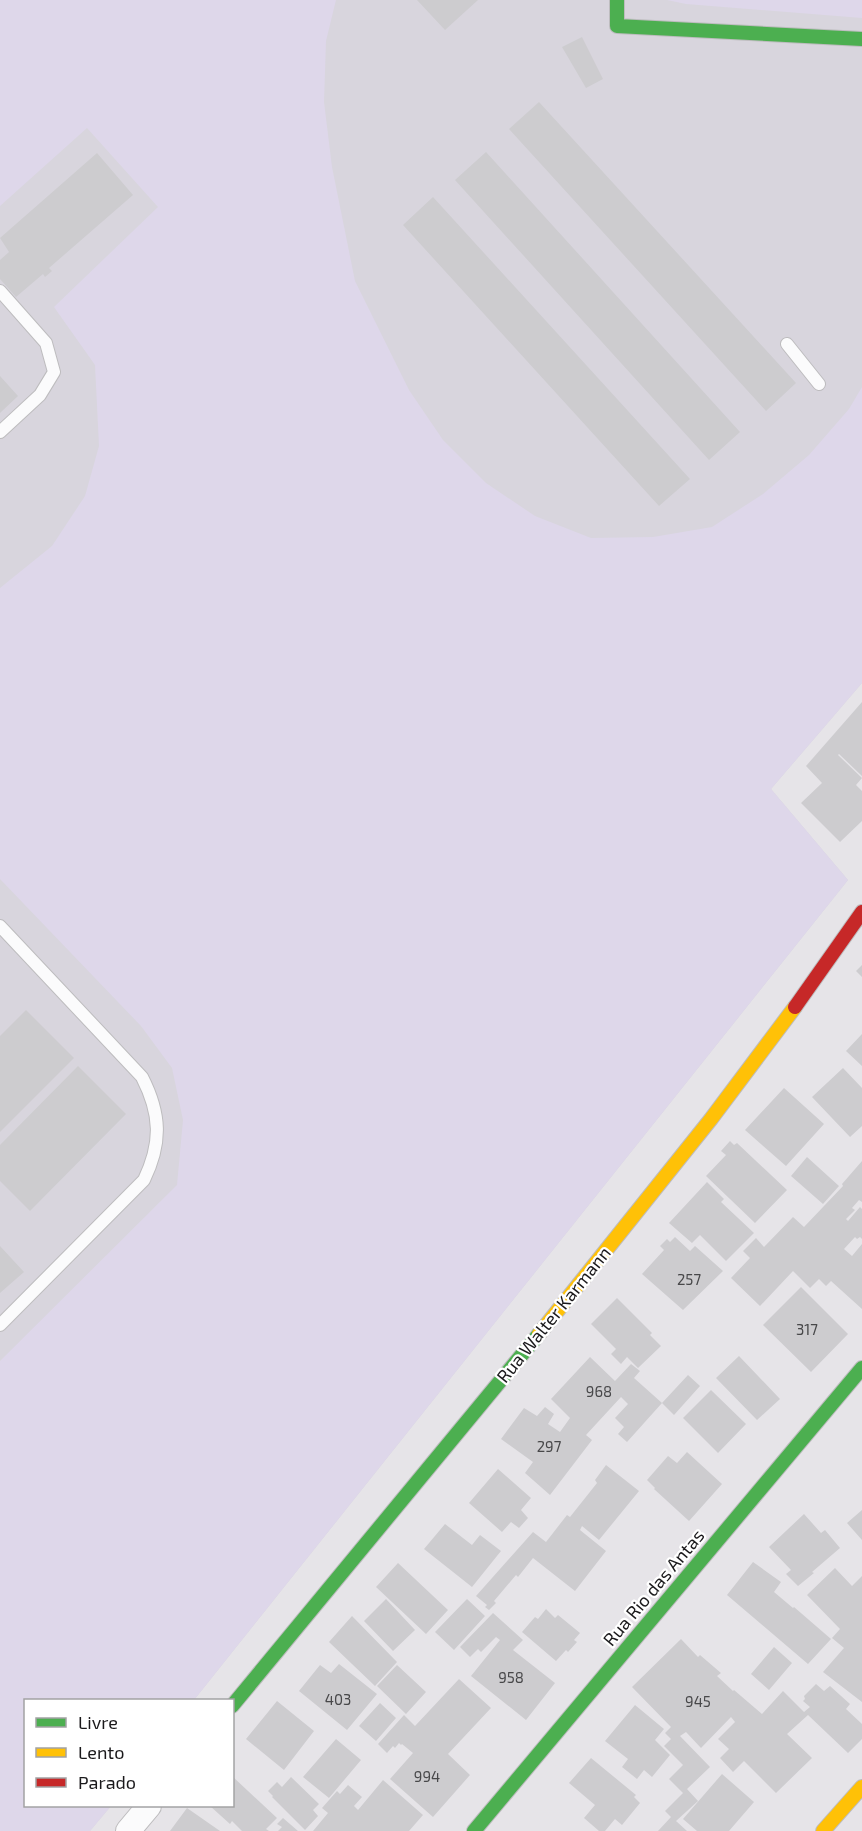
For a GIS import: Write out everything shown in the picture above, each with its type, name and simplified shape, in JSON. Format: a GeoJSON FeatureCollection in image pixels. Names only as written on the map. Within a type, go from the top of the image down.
{"type":"FeatureCollection","features":[{"type":"Feature","properties":{"kind":"street"},"geometry":{"type":"LineString","coordinates":[[617,0],[616,26],[862,39]]}},
{"type":"Feature","properties":{"kind":"street","name":"Rua Walter Karmann"},"geometry":{"type":"LineString","coordinates":[[234,1704],[482,1405],[711,1119],[773,1038],[862,912]]}},
{"type":"Feature","properties":{"kind":"street","name":"Rua Rio das Antas"},"geometry":{"type":"LineString","coordinates":[[474,1831],[862,1368]]}},
{"type":"Feature","properties":{"kind":"street"},"geometry":{"type":"LineString","coordinates":[[824,1831],[862,1787]]}},
{"type":"Feature","properties":{"kind":"street"},"geometry":{"type":"LineString","coordinates":[[128,1831],[148,1807]]}},
{"type":"Feature","properties":{"kind":"lane"},"geometry":{"type":"LineString","coordinates":[[0,291],[46,344],[54,372],[40,395],[0,432]]}},
{"type":"Feature","properties":{"kind":"lane"},"geometry":{"type":"LineString","coordinates":[[787,344],[819,384]]}},
{"type":"Feature","properties":{"kind":"lane"},"geometry":{"type":"LineString","coordinates":[[0,926],[142,1077],[151,1095],[158,1134],[151,1166],[144,1180],[0,1325]]}},
{"type":"Feature","properties":{"kind":"shaded area"},"geometry":{"type":"Polygon","coordinates":[[[0,0],[862,0],[862,683],[771,789],[848,880],[195,1699],[24,1699],[24,1807],[110,1807],[90,1831],[0,1831],[0,0]]]}},
{"type":"Feature","properties":{"kind":"shaded area"},"geometry":{"type":"Polygon","coordinates":[[[0,0],[336,0],[326,41],[324,102],[332,167],[355,281],[409,390],[443,440],[486,483],[535,516],[591,538],[653,537],[712,527],[763,494],[809,455],[849,409],[862,387],[862,683],[771,789],[848,880],[195,1699],[24,1699],[24,1807],[110,1807],[90,1831],[0,1831],[0,1361],[177,1185],[183,1120],[172,1068],[141,1026],[0,879],[0,588],[52,546],[85,496],[99,446],[95,365],[54,307],[158,207],[87,128],[0,206],[0,0]]]}},
{"type":"Feature","properties":{"kind":"shaded area"},"geometry":{"type":"Polygon","coordinates":[[[667,0],[862,0],[862,18],[686,4],[667,0]]]}},
{"type":"Feature","properties":{"kind":"building"},"geometry":{"type":"Polygon","coordinates":[[[417,0],[478,0],[445,30],[417,0]]]}},
{"type":"Feature","properties":{"kind":"building"},"geometry":{"type":"Polygon","coordinates":[[[582,37],[603,79],[586,88],[562,47],[582,37]]]}},
{"type":"Feature","properties":{"kind":"building"},"geometry":{"type":"Polygon","coordinates":[[[539,102],[796,383],[766,411],[509,129],[539,102]]]}},
{"type":"Feature","properties":{"kind":"building"},"geometry":{"type":"Polygon","coordinates":[[[486,152],[740,432],[709,460],[455,180],[486,152]]]}},
{"type":"Feature","properties":{"kind":"building"},"geometry":{"type":"Polygon","coordinates":[[[97,153],[133,195],[49,268],[52,271],[45,277],[43,274],[16,297],[0,279],[0,260],[9,252],[0,238],[97,153]]]}},
{"type":"Feature","properties":{"kind":"building"},"geometry":{"type":"Polygon","coordinates":[[[433,197],[690,479],[659,506],[403,225],[433,197]]]}},
{"type":"Feature","properties":{"kind":"building"},"geometry":{"type":"Polygon","coordinates":[[[0,376],[18,396],[0,413],[0,376]]]}},
{"type":"Feature","properties":{"kind":"building"},"geometry":{"type":"Polygon","coordinates":[[[862,702],[862,776],[838,755],[862,778],[856,785],[862,791],[862,821],[840,842],[801,803],[822,783],[806,766],[862,702]]]}},
{"type":"Feature","properties":{"kind":"building"},"geometry":{"type":"Polygon","coordinates":[[[862,965],[862,977],[856,971],[862,965]]]}},
{"type":"Feature","properties":{"kind":"building"},"geometry":{"type":"Polygon","coordinates":[[[26,1010],[74,1058],[0,1132],[0,1036],[26,1010]]]}},
{"type":"Feature","properties":{"kind":"building"},"geometry":{"type":"Polygon","coordinates":[[[862,1034],[862,1066],[846,1051],[862,1034]]]}},
{"type":"Feature","properties":{"kind":"building"},"geometry":{"type":"Polygon","coordinates":[[[78,1066],[126,1114],[30,1211],[0,1181],[0,1145],[78,1066]]]}},
{"type":"Feature","properties":{"kind":"building"},"geometry":{"type":"Polygon","coordinates":[[[843,1068],[862,1088],[862,1126],[850,1137],[812,1097],[843,1068]]]}},
{"type":"Feature","properties":{"kind":"building"},"geometry":{"type":"Polygon","coordinates":[[[784,1088],[824,1124],[786,1166],[745,1130],[784,1088]]]}},
{"type":"Feature","properties":{"kind":"building"},"geometry":{"type":"Polygon","coordinates":[[[730,1141],[734,1145],[737,1143],[787,1190],[755,1223],[706,1176],[726,1155],[721,1151],[730,1141]]]}},
{"type":"Feature","properties":{"kind":"building"},"geometry":{"type":"Polygon","coordinates":[[[807,1157],[839,1186],[823,1204],[791,1176],[807,1157]]]}},
{"type":"Feature","properties":{"kind":"building"},"geometry":{"type":"Polygon","coordinates":[[[862,1161],[862,1202],[859,1200],[852,1208],[855,1210],[846,1219],[848,1221],[860,1207],[862,1209],[862,1239],[855,1237],[844,1249],[852,1256],[862,1244],[862,1309],[831,1281],[826,1286],[819,1279],[810,1288],[793,1271],[760,1306],[731,1278],[750,1258],[743,1251],[756,1238],[764,1247],[793,1217],[804,1227],[843,1186],[842,1184],[862,1161]]]}},
{"type":"Feature","properties":{"kind":"building"},"geometry":{"type":"Polygon","coordinates":[[[707,1182],[724,1199],[721,1202],[754,1233],[726,1261],[700,1235],[692,1243],[669,1223],[707,1182]]]}},
{"type":"Feature","properties":{"kind":"building"},"geometry":{"type":"Polygon","coordinates":[[[675,1237],[690,1251],[695,1246],[723,1271],[683,1310],[642,1274],[664,1250],[660,1246],[667,1239],[670,1242],[675,1237]]]}},
{"type":"Feature","properties":{"kind":"building"},"geometry":{"type":"Polygon","coordinates":[[[0,1246],[24,1272],[0,1293],[0,1246]]]}},
{"type":"Feature","properties":{"kind":"building"},"geometry":{"type":"Polygon","coordinates":[[[801,1287],[848,1334],[811,1372],[763,1325],[801,1287]]]}},
{"type":"Feature","properties":{"kind":"building"},"geometry":{"type":"Polygon","coordinates":[[[617,1298],[652,1333],[650,1335],[661,1346],[638,1368],[627,1357],[621,1364],[611,1354],[616,1349],[591,1324],[617,1298]]]}},
{"type":"Feature","properties":{"kind":"building"},"geometry":{"type":"Polygon","coordinates":[[[739,1356],[780,1399],[757,1420],[716,1378],[739,1356]]]}},
{"type":"Feature","properties":{"kind":"building"},"geometry":{"type":"Polygon","coordinates":[[[590,1357],[615,1381],[631,1364],[640,1371],[634,1378],[662,1403],[627,1442],[618,1434],[624,1427],[615,1418],[628,1404],[621,1397],[586,1435],[592,1440],[550,1495],[525,1473],[533,1462],[501,1439],[524,1408],[537,1416],[545,1407],[554,1414],[548,1424],[560,1432],[570,1418],[551,1399],[590,1357]]]}},
{"type":"Feature","properties":{"kind":"building"},"geometry":{"type":"Polygon","coordinates":[[[688,1375],[700,1386],[674,1415],[662,1403],[688,1375]]]}},
{"type":"Feature","properties":{"kind":"building"},"geometry":{"type":"Polygon","coordinates":[[[711,1390],[746,1424],[718,1453],[683,1418],[711,1390]]]}},
{"type":"Feature","properties":{"kind":"building"},"geometry":{"type":"Polygon","coordinates":[[[687,1452],[722,1484],[689,1521],[647,1480],[668,1456],[677,1463],[687,1452]]]}},
{"type":"Feature","properties":{"kind":"building"},"geometry":{"type":"Polygon","coordinates":[[[606,1465],[639,1491],[599,1540],[582,1526],[580,1530],[606,1551],[575,1591],[533,1558],[494,1601],[496,1603],[489,1610],[485,1607],[487,1605],[476,1596],[533,1532],[546,1542],[567,1515],[570,1517],[597,1483],[595,1480],[606,1465]]]}},
{"type":"Feature","properties":{"kind":"building"},"geometry":{"type":"Polygon","coordinates":[[[498,1469],[531,1498],[521,1510],[528,1518],[519,1528],[511,1522],[502,1532],[469,1503],[498,1469]]]}},
{"type":"Feature","properties":{"kind":"building"},"geometry":{"type":"Polygon","coordinates":[[[862,1510],[862,1540],[847,1523],[862,1510]]]}},
{"type":"Feature","properties":{"kind":"building"},"geometry":{"type":"Polygon","coordinates":[[[804,1514],[821,1533],[825,1530],[840,1548],[798,1586],[786,1574],[791,1570],[769,1547],[804,1514]]]}},
{"type":"Feature","properties":{"kind":"building"},"geometry":{"type":"Polygon","coordinates":[[[445,1524],[472,1545],[480,1535],[501,1551],[472,1587],[424,1549],[445,1524]]]}},
{"type":"Feature","properties":{"kind":"building"},"geometry":{"type":"Polygon","coordinates":[[[753,1562],[781,1582],[774,1592],[831,1639],[808,1664],[727,1595],[753,1562]]]}},
{"type":"Feature","properties":{"kind":"building"},"geometry":{"type":"Polygon","coordinates":[[[398,1563],[448,1610],[426,1634],[376,1587],[398,1563]]]}},
{"type":"Feature","properties":{"kind":"building"},"geometry":{"type":"Polygon","coordinates":[[[835,1568],[852,1586],[862,1576],[862,1702],[823,1672],[844,1648],[832,1638],[840,1629],[807,1595],[835,1568]]]}},
{"type":"Feature","properties":{"kind":"building"},"geometry":{"type":"Polygon","coordinates":[[[386,1599],[415,1630],[393,1651],[364,1621],[386,1599]]]}},
{"type":"Feature","properties":{"kind":"building"},"geometry":{"type":"Polygon","coordinates":[[[467,1599],[485,1616],[454,1650],[435,1632],[467,1599]]]}},
{"type":"Feature","properties":{"kind":"building"},"geometry":{"type":"Polygon","coordinates":[[[546,1609],[555,1618],[558,1615],[580,1633],[574,1640],[577,1642],[556,1661],[522,1632],[535,1617],[538,1619],[546,1609]]]}},
{"type":"Feature","properties":{"kind":"building"},"geometry":{"type":"Polygon","coordinates":[[[493,1613],[523,1640],[513,1650],[555,1683],[526,1720],[471,1676],[500,1640],[496,1637],[481,1652],[478,1649],[470,1657],[460,1647],[493,1613]]]}},
{"type":"Feature","properties":{"kind":"building"},"geometry":{"type":"Polygon","coordinates":[[[352,1616],[397,1662],[375,1686],[329,1642],[352,1616]]]}},
{"type":"Feature","properties":{"kind":"building"},"geometry":{"type":"Polygon","coordinates":[[[681,1639],[698,1657],[700,1655],[721,1673],[717,1676],[733,1691],[762,1714],[783,1691],[804,1712],[810,1707],[803,1701],[804,1696],[816,1684],[824,1691],[830,1686],[850,1704],[846,1709],[862,1724],[862,1739],[848,1753],[808,1715],[787,1734],[812,1758],[776,1793],[744,1761],[733,1772],[720,1758],[729,1749],[718,1739],[735,1722],[731,1717],[701,1748],[686,1732],[680,1736],[710,1767],[687,1789],[698,1801],[676,1821],[687,1831],[658,1831],[671,1817],[665,1811],[683,1793],[669,1779],[683,1765],[664,1746],[671,1739],[665,1733],[671,1727],[632,1687],[681,1639]]]}},
{"type":"Feature","properties":{"kind":"building"},"geometry":{"type":"Polygon","coordinates":[[[774,1647],[792,1663],[769,1690],[751,1674],[774,1647]]]}},
{"type":"Feature","properties":{"kind":"building"},"geometry":{"type":"Polygon","coordinates":[[[339,1664],[377,1694],[347,1730],[299,1691],[320,1665],[331,1673],[339,1664]]]}},
{"type":"Feature","properties":{"kind":"building"},"geometry":{"type":"Polygon","coordinates":[[[397,1665],[426,1692],[406,1714],[377,1686],[397,1665]]]}},
{"type":"Feature","properties":{"kind":"building"},"geometry":{"type":"Polygon","coordinates":[[[459,1679],[491,1708],[448,1754],[470,1775],[433,1817],[390,1779],[413,1753],[399,1743],[387,1753],[378,1744],[404,1715],[415,1726],[459,1679]]]}},
{"type":"Feature","properties":{"kind":"building"},"geometry":{"type":"Polygon","coordinates":[[[277,1701],[314,1731],[284,1770],[246,1739],[277,1701]]]}},
{"type":"Feature","properties":{"kind":"building"},"geometry":{"type":"Polygon","coordinates":[[[380,1703],[396,1718],[376,1741],[359,1726],[380,1703]]]}},
{"type":"Feature","properties":{"kind":"building"},"geometry":{"type":"Polygon","coordinates":[[[635,1705],[664,1729],[655,1740],[670,1755],[652,1777],[644,1770],[637,1779],[622,1767],[628,1759],[605,1741],[635,1705]]]}},
{"type":"Feature","properties":{"kind":"building"},"geometry":{"type":"Polygon","coordinates":[[[336,1739],[361,1760],[329,1798],[303,1777],[336,1739]]]}},
{"type":"Feature","properties":{"kind":"building"},"geometry":{"type":"Polygon","coordinates":[[[591,1758],[636,1795],[634,1797],[640,1803],[622,1825],[615,1819],[605,1831],[599,1831],[584,1818],[595,1805],[569,1783],[591,1758]]]}},
{"type":"Feature","properties":{"kind":"building"},"geometry":{"type":"Polygon","coordinates":[[[722,1774],[754,1802],[729,1831],[697,1831],[683,1819],[722,1774]]]}},
{"type":"Feature","properties":{"kind":"building"},"geometry":{"type":"Polygon","coordinates":[[[291,1777],[319,1804],[313,1810],[318,1816],[305,1830],[268,1791],[277,1782],[282,1787],[291,1777]]]}},
{"type":"Feature","properties":{"kind":"building"},"geometry":{"type":"Polygon","coordinates":[[[234,1778],[277,1818],[266,1829],[269,1831],[242,1831],[232,1821],[230,1824],[211,1807],[234,1807],[234,1778]]]}},
{"type":"Feature","properties":{"kind":"building"},"geometry":{"type":"Polygon","coordinates":[[[383,1780],[423,1815],[409,1831],[313,1831],[328,1813],[322,1808],[337,1791],[340,1794],[348,1785],[362,1797],[354,1806],[358,1810],[383,1780]]]}},
{"type":"Feature","properties":{"kind":"building"},"geometry":{"type":"Polygon","coordinates":[[[187,1808],[220,1831],[170,1831],[187,1808]]]}},
{"type":"Feature","properties":{"kind":"building"},"geometry":{"type":"Polygon","coordinates":[[[283,1818],[298,1831],[278,1831],[282,1827],[277,1824],[283,1818]]]}},
{"type":"Feature","properties":{"kind":"traffic: fast"},"geometry":{"type":"LineString","coordinates":[[617,0],[617,26],[862,39]]}},
{"type":"Feature","properties":{"kind":"traffic: fast"},"geometry":{"type":"LineString","coordinates":[[234,1704],[539,1334]]}},
{"type":"Feature","properties":{"kind":"traffic: fast"},"geometry":{"type":"LineString","coordinates":[[474,1831],[862,1368]]}},
{"type":"Feature","properties":{"kind":"traffic: slow"},"geometry":{"type":"LineString","coordinates":[[539,1334],[711,1119],[795,1007]]}},
{"type":"Feature","properties":{"kind":"traffic: slow"},"geometry":{"type":"LineString","coordinates":[[823,1831],[862,1787]]}},
{"type":"Feature","properties":{"kind":"traffic: jam"},"geometry":{"type":"LineString","coordinates":[[795,1007],[862,912]]}}]}
